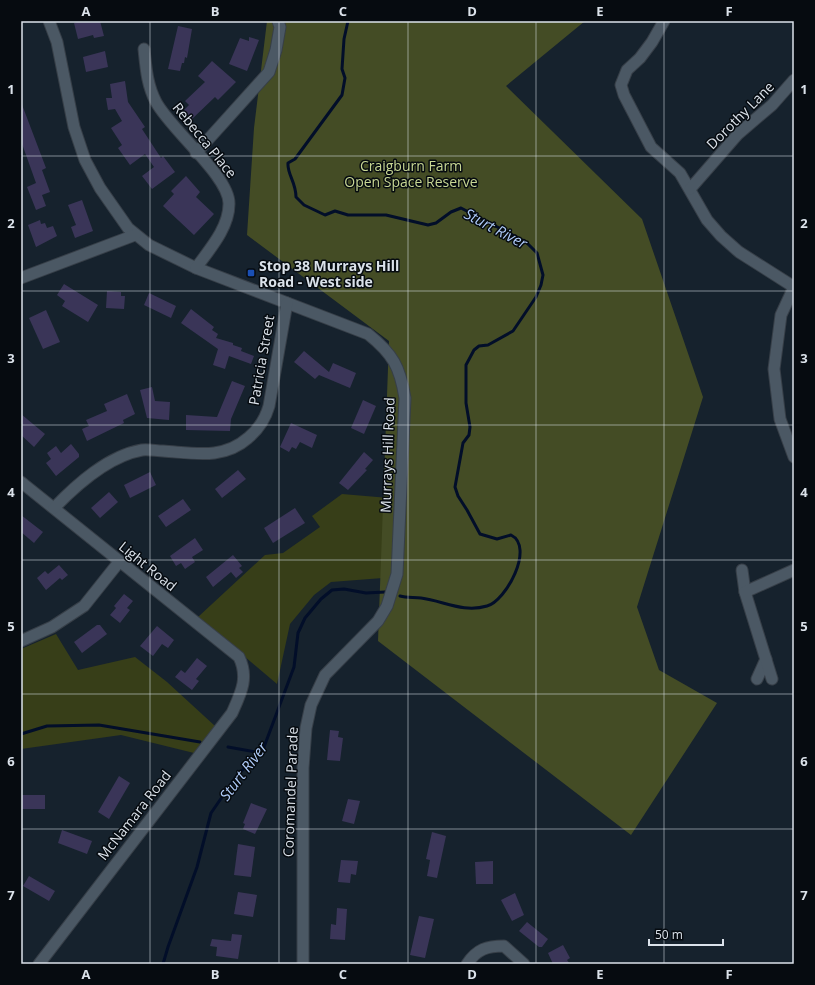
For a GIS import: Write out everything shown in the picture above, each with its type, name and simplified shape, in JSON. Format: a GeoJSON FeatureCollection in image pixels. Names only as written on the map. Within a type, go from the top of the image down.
{"type":"FeatureCollection","features":[{"type":"Feature","properties":{"kind":"street","name":"Murrays Hill Road"},"geometry":{"type":"LineString","coordinates":[[49,21],[57,42],[74,127],[85,160],[100,188],[135,235],[149,245],[196,268],[368,334],[384,347],[393,359],[401,375],[405,398],[396,577],[388,601]]}},
{"type":"Feature","properties":{"kind":"street"},"geometry":{"type":"LineString","coordinates":[[196,153],[269,72],[276,50],[280,27],[278,21]]}},
{"type":"Feature","properties":{"kind":"street"},"geometry":{"type":"LineString","coordinates":[[664,21],[652,42],[640,58],[627,70],[621,84],[624,95],[651,147],[680,173],[708,220],[730,245],[794,287],[781,315],[774,369],[780,419],[794,457]]}},
{"type":"Feature","properties":{"kind":"street","name":"Rebecca Place"},"geometry":{"type":"LineString","coordinates":[[144,50],[148,86],[156,103],[172,127],[218,177],[226,189],[229,204],[226,219],[220,232],[196,268]]}},
{"type":"Feature","properties":{"kind":"street","name":"Dorothy Lane"},"geometry":{"type":"LineString","coordinates":[[690,189],[738,134],[772,105],[794,80]]}},
{"type":"Feature","properties":{"kind":"street"},"geometry":{"type":"LineString","coordinates":[[21,278],[135,235]]}},
{"type":"Feature","properties":{"kind":"street","name":"Patricia Street"},"geometry":{"type":"LineString","coordinates":[[54,508],[66,496],[102,467],[122,457],[143,450],[218,453],[232,450],[257,431],[266,418],[269,406],[287,303]]}},
{"type":"Feature","properties":{"kind":"street","name":"Light Road"},"geometry":{"type":"LineString","coordinates":[[21,482],[239,657],[244,668],[244,679]]}},
{"type":"Feature","properties":{"kind":"street"},"geometry":{"type":"LineString","coordinates":[[21,641],[52,627],[84,606],[119,562]]}},
{"type":"Feature","properties":{"kind":"street"},"geometry":{"type":"LineString","coordinates":[[742,570],[746,592],[772,679]]}},
{"type":"Feature","properties":{"kind":"street"},"geometry":{"type":"LineString","coordinates":[[746,592],[794,570]]}},
{"type":"Feature","properties":{"kind":"street","name":"Coromandel Parade"},"geometry":{"type":"LineString","coordinates":[[303,964],[303,768],[306,728],[311,705],[325,675],[378,621],[388,601]]}},
{"type":"Feature","properties":{"kind":"street"},"geometry":{"type":"LineString","coordinates":[[757,679],[766,660]]}},
{"type":"Feature","properties":{"kind":"street","name":"McNamara Road"},"geometry":{"type":"LineString","coordinates":[[39,964],[232,713],[244,679]]}},
{"type":"Feature","properties":{"kind":"street"},"geometry":{"type":"LineString","coordinates":[[467,964],[482,948],[492,946],[504,946],[524,964]]}},
{"type":"Feature","properties":{"kind":"green space","name":"Craigburn Farm Open Space Reserve"},"geometry":{"type":"Polygon","coordinates":[[[267,21],[585,21],[506,86],[642,219],[703,397],[637,607],[659,670],[717,703],[631,835],[378,641],[389,341],[247,235],[254,128],[267,21]]]}},
{"type":"Feature","properties":{"kind":"green space"},"geometry":{"type":"Polygon","coordinates":[[[342,494],[389,498],[383,578],[331,582],[314,595],[290,624],[277,684],[198,617],[265,555],[283,553],[320,527],[312,516],[342,494]]]}},
{"type":"Feature","properties":{"kind":"green space"},"geometry":{"type":"Polygon","coordinates":[[[56,634],[78,670],[135,657],[167,682],[215,726],[194,753],[121,735],[21,749],[21,649],[56,634]]]}},
{"type":"Feature","properties":{"kind":"building"},"geometry":{"type":"Polygon","coordinates":[[[80,21],[100,21],[104,36],[94,38],[93,35],[78,39],[74,23],[80,21]]]}},
{"type":"Feature","properties":{"kind":"building"},"geometry":{"type":"Polygon","coordinates":[[[178,26],[192,29],[187,58],[185,57],[180,71],[168,69],[178,26]]]}},
{"type":"Feature","properties":{"kind":"building"},"geometry":{"type":"Polygon","coordinates":[[[249,37],[259,40],[247,71],[229,64],[240,38],[249,41],[249,37]]]}},
{"type":"Feature","properties":{"kind":"building"},"geometry":{"type":"Polygon","coordinates":[[[105,51],[108,67],[86,72],[83,57],[105,51]]]}},
{"type":"Feature","properties":{"kind":"building"},"geometry":{"type":"Polygon","coordinates":[[[212,61],[236,82],[218,100],[215,97],[192,119],[184,110],[189,105],[185,101],[205,82],[198,76],[212,61]]]}},
{"type":"Feature","properties":{"kind":"building"},"geometry":{"type":"Polygon","coordinates":[[[125,81],[128,102],[145,127],[142,129],[161,158],[163,156],[175,172],[152,189],[142,176],[154,167],[145,154],[130,165],[118,148],[122,145],[111,128],[122,121],[115,109],[108,110],[106,98],[112,98],[110,84],[125,81]]]}},
{"type":"Feature","properties":{"kind":"building"},"geometry":{"type":"Polygon","coordinates":[[[21,102],[46,168],[42,170],[50,192],[42,195],[46,206],[36,210],[27,187],[36,183],[21,141],[21,102]]]}},
{"type":"Feature","properties":{"kind":"building"},"geometry":{"type":"Polygon","coordinates":[[[186,176],[200,192],[196,197],[214,214],[194,235],[163,206],[174,194],[171,191],[186,176]]]}},
{"type":"Feature","properties":{"kind":"building"},"geometry":{"type":"Polygon","coordinates":[[[82,200],[93,231],[75,238],[71,227],[76,225],[68,205],[82,200]]]}},
{"type":"Feature","properties":{"kind":"building"},"geometry":{"type":"Polygon","coordinates":[[[40,220],[41,224],[45,223],[47,228],[53,226],[57,236],[36,247],[28,225],[40,220]]]}},
{"type":"Feature","properties":{"kind":"building"},"geometry":{"type":"Polygon","coordinates":[[[64,284],[98,305],[88,322],[62,306],[65,301],[57,295],[64,284]]]}},
{"type":"Feature","properties":{"kind":"building"},"geometry":{"type":"Polygon","coordinates":[[[107,291],[121,292],[121,296],[125,296],[124,309],[106,308],[107,291]]]}},
{"type":"Feature","properties":{"kind":"building"},"geometry":{"type":"Polygon","coordinates":[[[149,293],[176,306],[171,318],[144,305],[149,293]]]}},
{"type":"Feature","properties":{"kind":"building"},"geometry":{"type":"Polygon","coordinates":[[[191,309],[214,327],[212,330],[218,334],[216,338],[233,343],[233,345],[242,348],[241,351],[254,356],[251,364],[229,356],[225,369],[213,365],[218,349],[181,323],[191,309]]]}},
{"type":"Feature","properties":{"kind":"building"},"geometry":{"type":"Polygon","coordinates":[[[46,310],[60,342],[43,349],[29,318],[46,310]]]}},
{"type":"Feature","properties":{"kind":"building"},"geometry":{"type":"Polygon","coordinates":[[[304,351],[329,372],[333,363],[356,373],[350,388],[319,375],[315,379],[294,362],[304,351]]]}},
{"type":"Feature","properties":{"kind":"building"},"geometry":{"type":"Polygon","coordinates":[[[232,381],[245,386],[231,419],[230,431],[186,430],[186,415],[217,417],[232,381]]]}},
{"type":"Feature","properties":{"kind":"building"},"geometry":{"type":"Polygon","coordinates":[[[152,387],[155,401],[170,402],[169,420],[147,418],[140,390],[152,387]]]}},
{"type":"Feature","properties":{"kind":"building"},"geometry":{"type":"Polygon","coordinates":[[[127,394],[135,414],[123,420],[124,423],[87,441],[82,429],[89,426],[86,420],[107,411],[104,404],[127,394]]]}},
{"type":"Feature","properties":{"kind":"building"},"geometry":{"type":"Polygon","coordinates":[[[363,400],[376,406],[364,434],[351,428],[363,400]]]}},
{"type":"Feature","properties":{"kind":"building"},"geometry":{"type":"Polygon","coordinates":[[[21,414],[45,434],[34,447],[21,435],[21,414]]]}},
{"type":"Feature","properties":{"kind":"building"},"geometry":{"type":"Polygon","coordinates":[[[291,423],[317,435],[312,448],[300,442],[296,449],[292,447],[289,452],[280,447],[291,423]]]}},
{"type":"Feature","properties":{"kind":"building"},"geometry":{"type":"Polygon","coordinates":[[[71,444],[79,454],[79,457],[56,476],[46,463],[51,459],[47,453],[56,446],[61,453],[71,444]]]}},
{"type":"Feature","properties":{"kind":"building"},"geometry":{"type":"Polygon","coordinates":[[[364,452],[373,460],[365,469],[367,470],[348,490],[339,483],[364,452]]]}},
{"type":"Feature","properties":{"kind":"building"},"geometry":{"type":"Polygon","coordinates":[[[238,470],[246,479],[222,498],[215,489],[238,470]]]}},
{"type":"Feature","properties":{"kind":"building"},"geometry":{"type":"Polygon","coordinates":[[[150,472],[156,485],[130,498],[124,485],[150,472]]]}},
{"type":"Feature","properties":{"kind":"building"},"geometry":{"type":"Polygon","coordinates":[[[109,492],[118,502],[100,518],[91,508],[109,492]]]}},
{"type":"Feature","properties":{"kind":"building"},"geometry":{"type":"Polygon","coordinates":[[[183,499],[191,510],[166,527],[158,516],[183,499]]]}},
{"type":"Feature","properties":{"kind":"building"},"geometry":{"type":"Polygon","coordinates":[[[295,508],[305,523],[273,543],[264,528],[295,508]]]}},
{"type":"Feature","properties":{"kind":"building"},"geometry":{"type":"Polygon","coordinates":[[[21,515],[43,532],[34,543],[21,532],[21,515]]]}},
{"type":"Feature","properties":{"kind":"building"},"geometry":{"type":"Polygon","coordinates":[[[195,538],[203,550],[192,557],[195,562],[185,569],[181,563],[176,566],[170,556],[195,538]]]}},
{"type":"Feature","properties":{"kind":"building"},"geometry":{"type":"Polygon","coordinates":[[[233,555],[242,566],[239,568],[243,572],[236,578],[231,572],[213,587],[206,577],[233,555]]]}},
{"type":"Feature","properties":{"kind":"building"},"geometry":{"type":"Polygon","coordinates":[[[59,565],[68,575],[62,580],[60,578],[46,590],[37,578],[45,571],[48,574],[59,565]]]}},
{"type":"Feature","properties":{"kind":"building"},"geometry":{"type":"Polygon","coordinates":[[[124,594],[133,601],[127,608],[130,610],[120,623],[110,615],[116,608],[114,606],[124,594]]]}},
{"type":"Feature","properties":{"kind":"building"},"geometry":{"type":"Polygon","coordinates":[[[97,625],[100,625],[107,634],[82,653],[74,642],[97,625]]]}},
{"type":"Feature","properties":{"kind":"building"},"geometry":{"type":"Polygon","coordinates":[[[157,626],[174,640],[168,648],[162,644],[153,656],[140,646],[157,626]]]}},
{"type":"Feature","properties":{"kind":"building"},"geometry":{"type":"Polygon","coordinates":[[[197,658],[207,666],[196,679],[199,681],[192,690],[175,677],[181,670],[185,673],[197,658]]]}},
{"type":"Feature","properties":{"kind":"building"},"geometry":{"type":"Polygon","coordinates":[[[330,730],[339,731],[338,737],[343,738],[340,761],[327,760],[330,730]]]}},
{"type":"Feature","properties":{"kind":"building"},"geometry":{"type":"Polygon","coordinates":[[[119,776],[130,783],[109,819],[98,812],[119,776]]]}},
{"type":"Feature","properties":{"kind":"building"},"geometry":{"type":"Polygon","coordinates":[[[21,795],[45,795],[45,809],[21,809],[21,795]]]}},
{"type":"Feature","properties":{"kind":"building"},"geometry":{"type":"Polygon","coordinates":[[[348,799],[360,801],[354,824],[342,821],[348,799]]]}},
{"type":"Feature","properties":{"kind":"building"},"geometry":{"type":"Polygon","coordinates":[[[251,803],[267,809],[255,834],[243,829],[245,824],[243,823],[251,803]]]}},
{"type":"Feature","properties":{"kind":"building"},"geometry":{"type":"Polygon","coordinates":[[[62,830],[92,841],[87,854],[58,843],[62,830]]]}},
{"type":"Feature","properties":{"kind":"building"},"geometry":{"type":"Polygon","coordinates":[[[432,832],[446,836],[437,878],[427,876],[430,860],[426,859],[432,832]]]}},
{"type":"Feature","properties":{"kind":"building"},"geometry":{"type":"Polygon","coordinates":[[[238,844],[255,847],[251,877],[234,875],[238,844]]]}},
{"type":"Feature","properties":{"kind":"building"},"geometry":{"type":"Polygon","coordinates":[[[341,860],[358,861],[356,875],[351,874],[350,883],[338,882],[341,860]]]}},
{"type":"Feature","properties":{"kind":"building"},"geometry":{"type":"Polygon","coordinates":[[[493,861],[493,884],[476,884],[475,862],[493,861]]]}},
{"type":"Feature","properties":{"kind":"building"},"geometry":{"type":"Polygon","coordinates":[[[29,876],[55,891],[49,901],[23,886],[29,876]]]}},
{"type":"Feature","properties":{"kind":"building"},"geometry":{"type":"Polygon","coordinates":[[[238,892],[257,895],[253,917],[234,914],[238,892]]]}},
{"type":"Feature","properties":{"kind":"building"},"geometry":{"type":"Polygon","coordinates":[[[515,893],[524,915],[512,921],[501,900],[515,893]]]}},
{"type":"Feature","properties":{"kind":"building"},"geometry":{"type":"Polygon","coordinates":[[[337,908],[347,909],[345,940],[330,939],[331,924],[336,925],[337,908]]]}},
{"type":"Feature","properties":{"kind":"building"},"geometry":{"type":"Polygon","coordinates":[[[419,916],[434,919],[425,958],[410,955],[419,916]]]}},
{"type":"Feature","properties":{"kind":"building"},"geometry":{"type":"Polygon","coordinates":[[[527,922],[548,939],[542,947],[539,947],[519,931],[527,922]]]}},
{"type":"Feature","properties":{"kind":"building"},"geometry":{"type":"Polygon","coordinates":[[[232,934],[242,935],[238,959],[216,956],[217,947],[210,946],[212,939],[231,941],[232,934]]]}},
{"type":"Feature","properties":{"kind":"building"},"geometry":{"type":"Polygon","coordinates":[[[563,945],[570,958],[567,960],[570,964],[553,964],[548,953],[563,945]]]}},
{"type":"Feature","properties":{"kind":"waterway","name":"Sturt River"},"geometry":{"type":"LineString","coordinates":[[348,21],[344,39],[342,69],[345,78],[342,95],[295,159],[288,163],[289,171],[295,187],[296,197],[304,205],[325,215],[335,211],[348,215],[386,215],[428,225],[436,223],[451,212],[461,208],[526,242],[537,253],[543,275],[536,297],[513,331],[488,345],[479,346],[474,350],[466,365],[466,403],[470,427],[469,435],[463,443],[455,487],[458,496],[480,534],[497,539],[511,535],[518,541],[520,550],[519,561],[515,573],[509,585],[494,602],[487,606],[478,608],[454,606],[429,599],[400,596]]}},
{"type":"Feature","properties":{"kind":"waterway","name":"Sturt River"},"geometry":{"type":"LineString","coordinates":[[163,964],[197,867],[211,813],[238,774],[255,759],[264,747],[294,667],[298,633],[305,618],[321,599],[332,590],[344,589],[366,593],[385,592]]}},
{"type":"Feature","properties":{"kind":"waterway"},"geometry":{"type":"LineString","coordinates":[[21,734],[47,726],[99,725],[200,742]]}},
{"type":"Feature","properties":{"kind":"waterway"},"geometry":{"type":"LineString","coordinates":[[228,747],[261,753]]}},
{"type":"Feature","properties":{"kind":"place","name":"Stop 38 Murrays Hill Road - West side"},"geometry":{"type":"Point","coordinates":[251,273]}}]}
